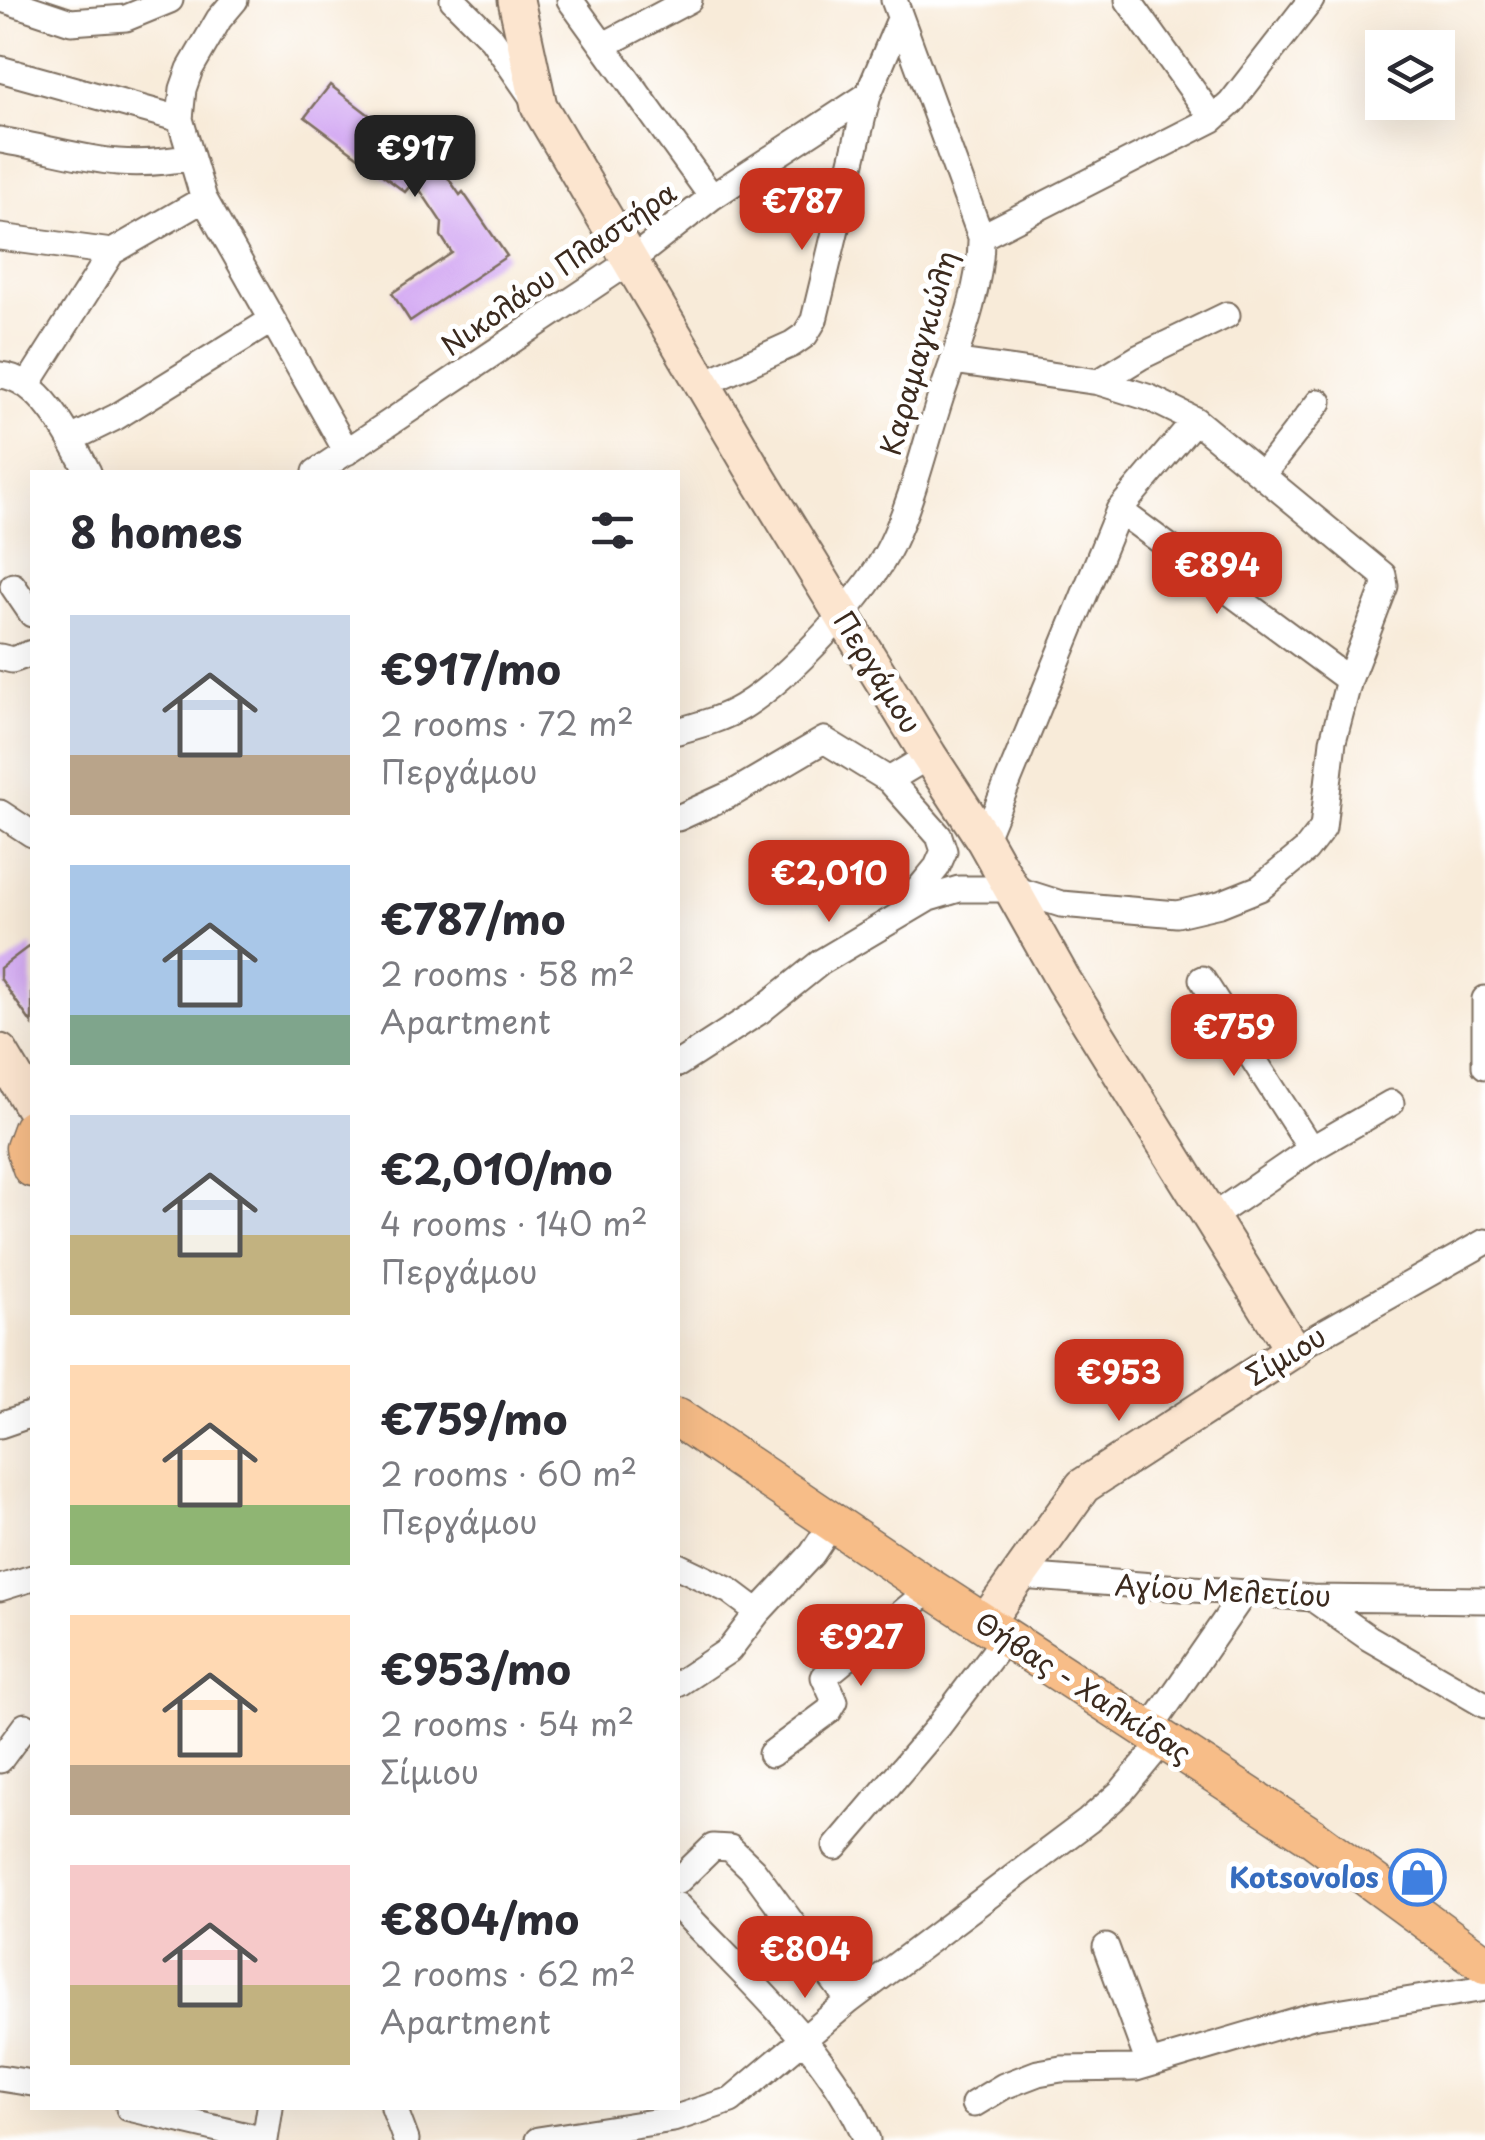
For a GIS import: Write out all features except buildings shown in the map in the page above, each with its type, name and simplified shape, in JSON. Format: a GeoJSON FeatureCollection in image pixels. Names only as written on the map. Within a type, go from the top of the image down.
{"type":"FeatureCollection","features":[{"type":"Feature","properties":{"kind":"main road"},"geometry":{"type":"LineString","coordinates":[[0,1127],[26,1148]]}},
{"type":"Feature","properties":{"kind":"main road","name":"Θήβας - Χαλκίδας"},"geometry":{"type":"LineString","coordinates":[[680,1419],[931,1589],[1312,1837],[1485,1964]]}},
{"type":"Feature","properties":{"kind":"street"},"geometry":{"type":"LineString","coordinates":[[4,0],[42,6],[71,22],[126,18],[163,2]]}},
{"type":"Feature","properties":{"kind":"street"},"geometry":{"type":"LineString","coordinates":[[235,0],[219,19],[190,69],[180,118],[204,198],[347,452]]}},
{"type":"Feature","properties":{"kind":"street","name":"Περγάμου"},"geometry":{"type":"LineString","coordinates":[[453,0],[492,39],[539,106],[841,615],[984,840],[1064,980],[1292,1350]]}},
{"type":"Feature","properties":{"kind":"street"},"geometry":{"type":"LineString","coordinates":[[516,0],[539,106]]}},
{"type":"Feature","properties":{"kind":"street"},"geometry":{"type":"LineString","coordinates":[[570,0],[712,197]]}},
{"type":"Feature","properties":{"kind":"street"},"geometry":{"type":"LineString","coordinates":[[604,45],[689,0]]}},
{"type":"Feature","properties":{"kind":"street"},"geometry":{"type":"LineString","coordinates":[[1128,0],[1213,120]]}},
{"type":"Feature","properties":{"kind":"street","name":"Καραμαγκιώλη"},"geometry":{"type":"LineString","coordinates":[[680,729],[738,709],[764,692],[874,576],[892,543],[953,361],[981,259],[981,238],[1213,120],[1232,103],[1311,0]]}},
{"type":"Feature","properties":{"kind":"street"},"geometry":{"type":"LineString","coordinates":[[703,384],[792,344],[805,336],[814,320],[868,96],[901,6]]}},
{"type":"Feature","properties":{"kind":"street"},"geometry":{"type":"LineString","coordinates":[[901,6],[981,238]]}},
{"type":"Feature","properties":{"kind":"street"},"geometry":{"type":"LineString","coordinates":[[0,69],[180,118]]}},
{"type":"Feature","properties":{"kind":"street","name":"Νικολάου Πλαστήρα"},"geometry":{"type":"LineString","coordinates":[[319,470],[629,262],[712,197],[868,96]]}},
{"type":"Feature","properties":{"kind":"street"},"geometry":{"type":"LineString","coordinates":[[0,140],[119,164],[158,164],[191,157]]}},
{"type":"Feature","properties":{"kind":"street"},"geometry":{"type":"LineString","coordinates":[[28,384],[112,252],[204,198]]}},
{"type":"Feature","properties":{"kind":"street"},"geometry":{"type":"LineString","coordinates":[[0,236],[112,252]]}},
{"type":"Feature","properties":{"kind":"street"},"geometry":{"type":"LineString","coordinates":[[1098,382],[1227,314]]}},
{"type":"Feature","properties":{"kind":"street"},"geometry":{"type":"LineString","coordinates":[[71,439],[116,417],[272,320]]}},
{"type":"Feature","properties":{"kind":"street"},"geometry":{"type":"LineString","coordinates":[[680,1063],[760,1011],[821,962],[929,898],[958,889],[1014,890],[1061,904],[1176,914],[1220,904],[1260,888],[1306,850],[1323,828],[1334,741],[1349,680],[1385,586],[1383,575],[1194,420],[1150,398],[1098,382],[953,361]]}},
{"type":"Feature","properties":{"kind":"street"},"geometry":{"type":"LineString","coordinates":[[0,376],[28,384],[71,439],[87,470]]}},
{"type":"Feature","properties":{"kind":"street"},"geometry":{"type":"LineString","coordinates":[[1262,475],[1319,402]]}},
{"type":"Feature","properties":{"kind":"street"},"geometry":{"type":"LineString","coordinates":[[984,840],[1119,510],[1194,420]]}},
{"type":"Feature","properties":{"kind":"street"},"geometry":{"type":"LineString","coordinates":[[1119,510],[1349,680]]}},
{"type":"Feature","properties":{"kind":"street"},"geometry":{"type":"LineString","coordinates":[[14,586],[30,611]]}},
{"type":"Feature","properties":{"kind":"street"},"geometry":{"type":"LineString","coordinates":[[0,657],[12,660],[30,653]]}},
{"type":"Feature","properties":{"kind":"street"},"geometry":{"type":"LineString","coordinates":[[680,817],[735,792],[824,740],[888,780],[939,836],[944,851],[937,867],[899,914]]}},
{"type":"Feature","properties":{"kind":"street"},"geometry":{"type":"LineString","coordinates":[[888,780],[929,756]]}},
{"type":"Feature","properties":{"kind":"street"},"geometry":{"type":"LineString","coordinates":[[0,813],[30,833]]}},
{"type":"Feature","properties":{"kind":"street"},"geometry":{"type":"LineString","coordinates":[[1202,980],[1311,1149]]}},
{"type":"Feature","properties":{"kind":"street"},"geometry":{"type":"LineString","coordinates":[[1485,1000],[1485,1066]]}},
{"type":"Feature","properties":{"kind":"street"},"geometry":{"type":"LineString","coordinates":[[0,1052],[30,1103]]}},
{"type":"Feature","properties":{"kind":"street"},"geometry":{"type":"LineString","coordinates":[[1212,1217],[1311,1149],[1391,1103]]}},
{"type":"Feature","properties":{"kind":"street","name":"Σίμιου"},"geometry":{"type":"LineString","coordinates":[[1022,1576],[1083,1486],[1292,1350],[1485,1242]]}},
{"type":"Feature","properties":{"kind":"street"},"geometry":{"type":"LineString","coordinates":[[0,1425],[30,1415]]}},
{"type":"Feature","properties":{"kind":"street"},"geometry":{"type":"LineString","coordinates":[[680,1683],[729,1650],[812,1554],[833,1522]]}},
{"type":"Feature","properties":{"kind":"street"},"geometry":{"type":"LineString","coordinates":[[680,1567],[730,1591],[758,1612]]}},
{"type":"Feature","properties":{"kind":"street"},"geometry":{"type":"LineString","coordinates":[[836,1846],[938,1727],[996,1630],[1022,1576]]}},
{"type":"Feature","properties":{"kind":"street","name":"Αγίου Μελετίου"},"geometry":{"type":"LineString","coordinates":[[1022,1576],[1312,1598],[1485,1600]]}},
{"type":"Feature","properties":{"kind":"street"},"geometry":{"type":"LineString","coordinates":[[0,1588],[30,1579]]}},
{"type":"Feature","properties":{"kind":"street"},"geometry":{"type":"LineString","coordinates":[[771,1754],[829,1711],[835,1702],[824,1677],[931,1589]]}},
{"type":"Feature","properties":{"kind":"street"},"geometry":{"type":"LineString","coordinates":[[540,2140],[674,2119],[731,2100],[760,2078],[802,2038],[1122,1792],[1244,1594]]}},
{"type":"Feature","properties":{"kind":"street"},"geometry":{"type":"LineString","coordinates":[[1312,1598],[1369,1638],[1485,1704]]}},
{"type":"Feature","properties":{"kind":"street"},"geometry":{"type":"LineString","coordinates":[[0,1760],[25,1726]]}},
{"type":"Feature","properties":{"kind":"street"},"geometry":{"type":"LineString","coordinates":[[680,1880],[713,1848],[730,1848],[753,1870],[849,2001]]}},
{"type":"Feature","properties":{"kind":"street"},"geometry":{"type":"LineString","coordinates":[[680,1908],[802,2038],[843,2093],[867,2140]]}},
{"type":"Feature","properties":{"kind":"street"},"geometry":{"type":"LineString","coordinates":[[1106,1948],[1149,2064]]}},
{"type":"Feature","properties":{"kind":"street"},"geometry":{"type":"LineString","coordinates":[[974,2104],[1004,2086],[1038,2073],[1136,2068],[1312,2016],[1485,1988]]}},
{"type":"Feature","properties":{"kind":"street"},"geometry":{"type":"LineString","coordinates":[[0,2078],[30,2083]]}},
{"type":"Feature","properties":{"kind":"street"},"geometry":{"type":"LineString","coordinates":[[138,2110],[265,2140],[270,2110]]}},
{"type":"Feature","properties":{"kind":"street"},"geometry":{"type":"LineString","coordinates":[[395,2110],[406,2140]]}},
{"type":"Feature","properties":{"kind":"place","name":"Kotsovolos"},"geometry":{"type":"Point","coordinates":[1418,1878]}}]}
